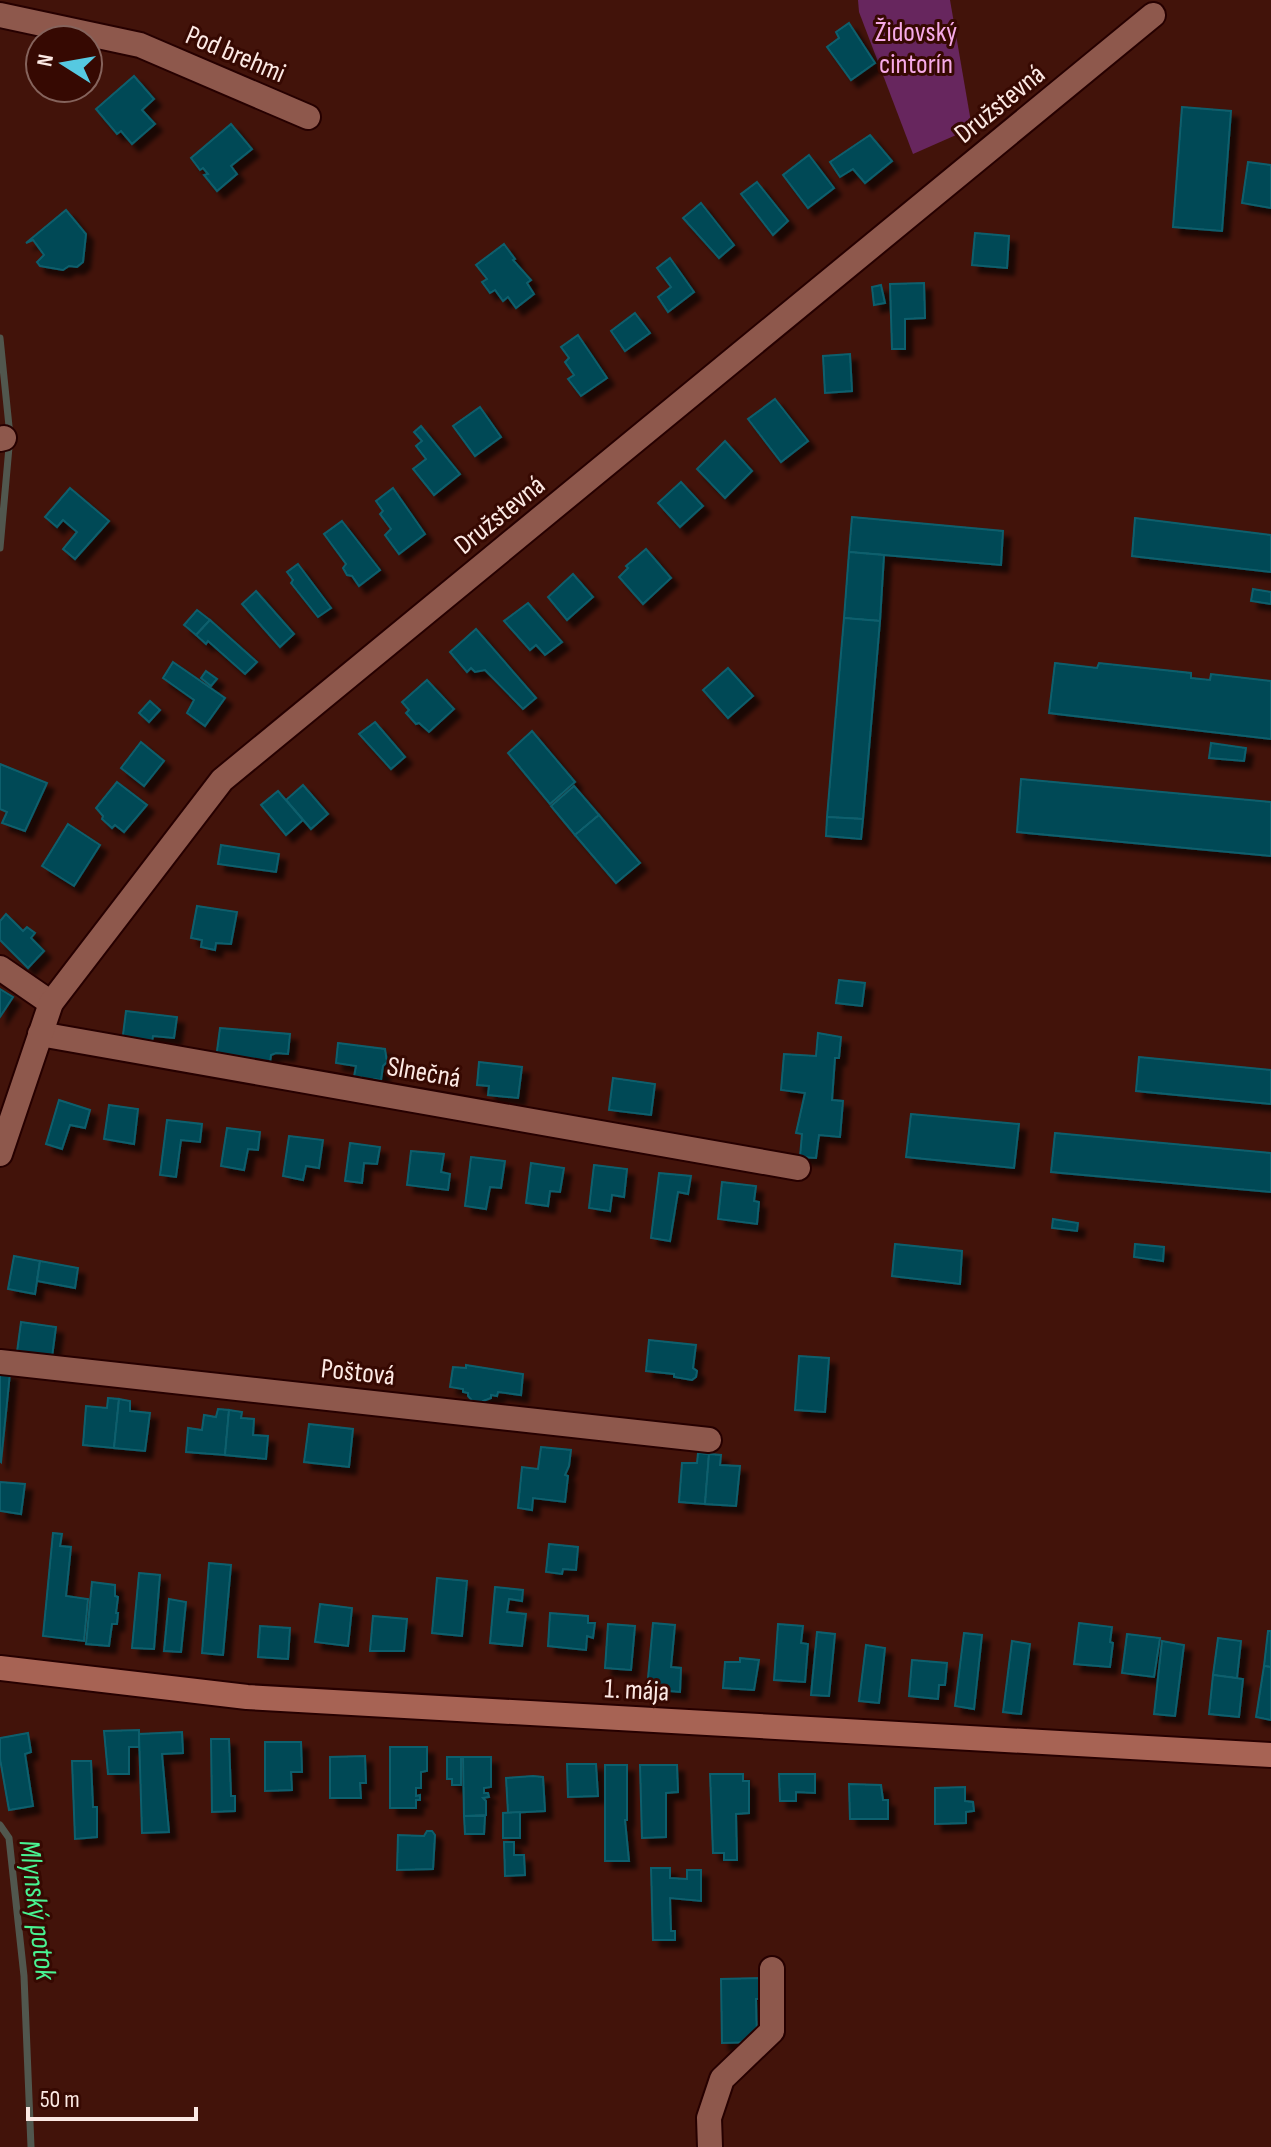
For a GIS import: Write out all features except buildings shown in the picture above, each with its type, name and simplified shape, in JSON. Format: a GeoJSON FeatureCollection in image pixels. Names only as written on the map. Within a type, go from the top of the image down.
{"type":"FeatureCollection","features":[{"type":"Feature","properties":{"kind":"street","name":"Pod brehmi"},"geometry":{"type":"LineString","coordinates":[[0,15],[140,45],[308,117]]}},
{"type":"Feature","properties":{"kind":"street","name":"Družstevná"},"geometry":{"type":"LineString","coordinates":[[0,1154],[51,1003],[222,780],[1153,15]]}},
{"type":"Feature","properties":{"kind":"street"},"geometry":{"type":"LineString","coordinates":[[0,968],[51,1003]]}},
{"type":"Feature","properties":{"kind":"street","name":"Slnečná"},"geometry":{"type":"LineString","coordinates":[[40,1034],[798,1168]]}},
{"type":"Feature","properties":{"kind":"street","name":"Poštová"},"geometry":{"type":"LineString","coordinates":[[0,1362],[709,1440]]}},
{"type":"Feature","properties":{"kind":"street","name":"1. mája"},"geometry":{"type":"LineString","coordinates":[[0,1668],[247,1697],[1271,1755]]}},
{"type":"Feature","properties":{"kind":"street"},"geometry":{"type":"LineString","coordinates":[[710,2147],[709,2118],[722,2079],[772,2031],[772,1969]]}},
{"type":"Feature","properties":{"kind":"green space","name":"Židovský cintorín"},"geometry":{"type":"Polygon","coordinates":[[[858,0],[950,0],[972,128],[913,154],[859,12],[858,0]]]}},
{"type":"Feature","properties":{"kind":"waterway","name":"Mlynský potok"},"geometry":{"type":"LineString","coordinates":[[0,338],[10,436],[0,548]]}},
{"type":"Feature","properties":{"kind":"waterway","name":"Mlynský potok"},"geometry":{"type":"LineString","coordinates":[[0,1825],[9,1838],[24,1976],[31,2147]]}}]}
